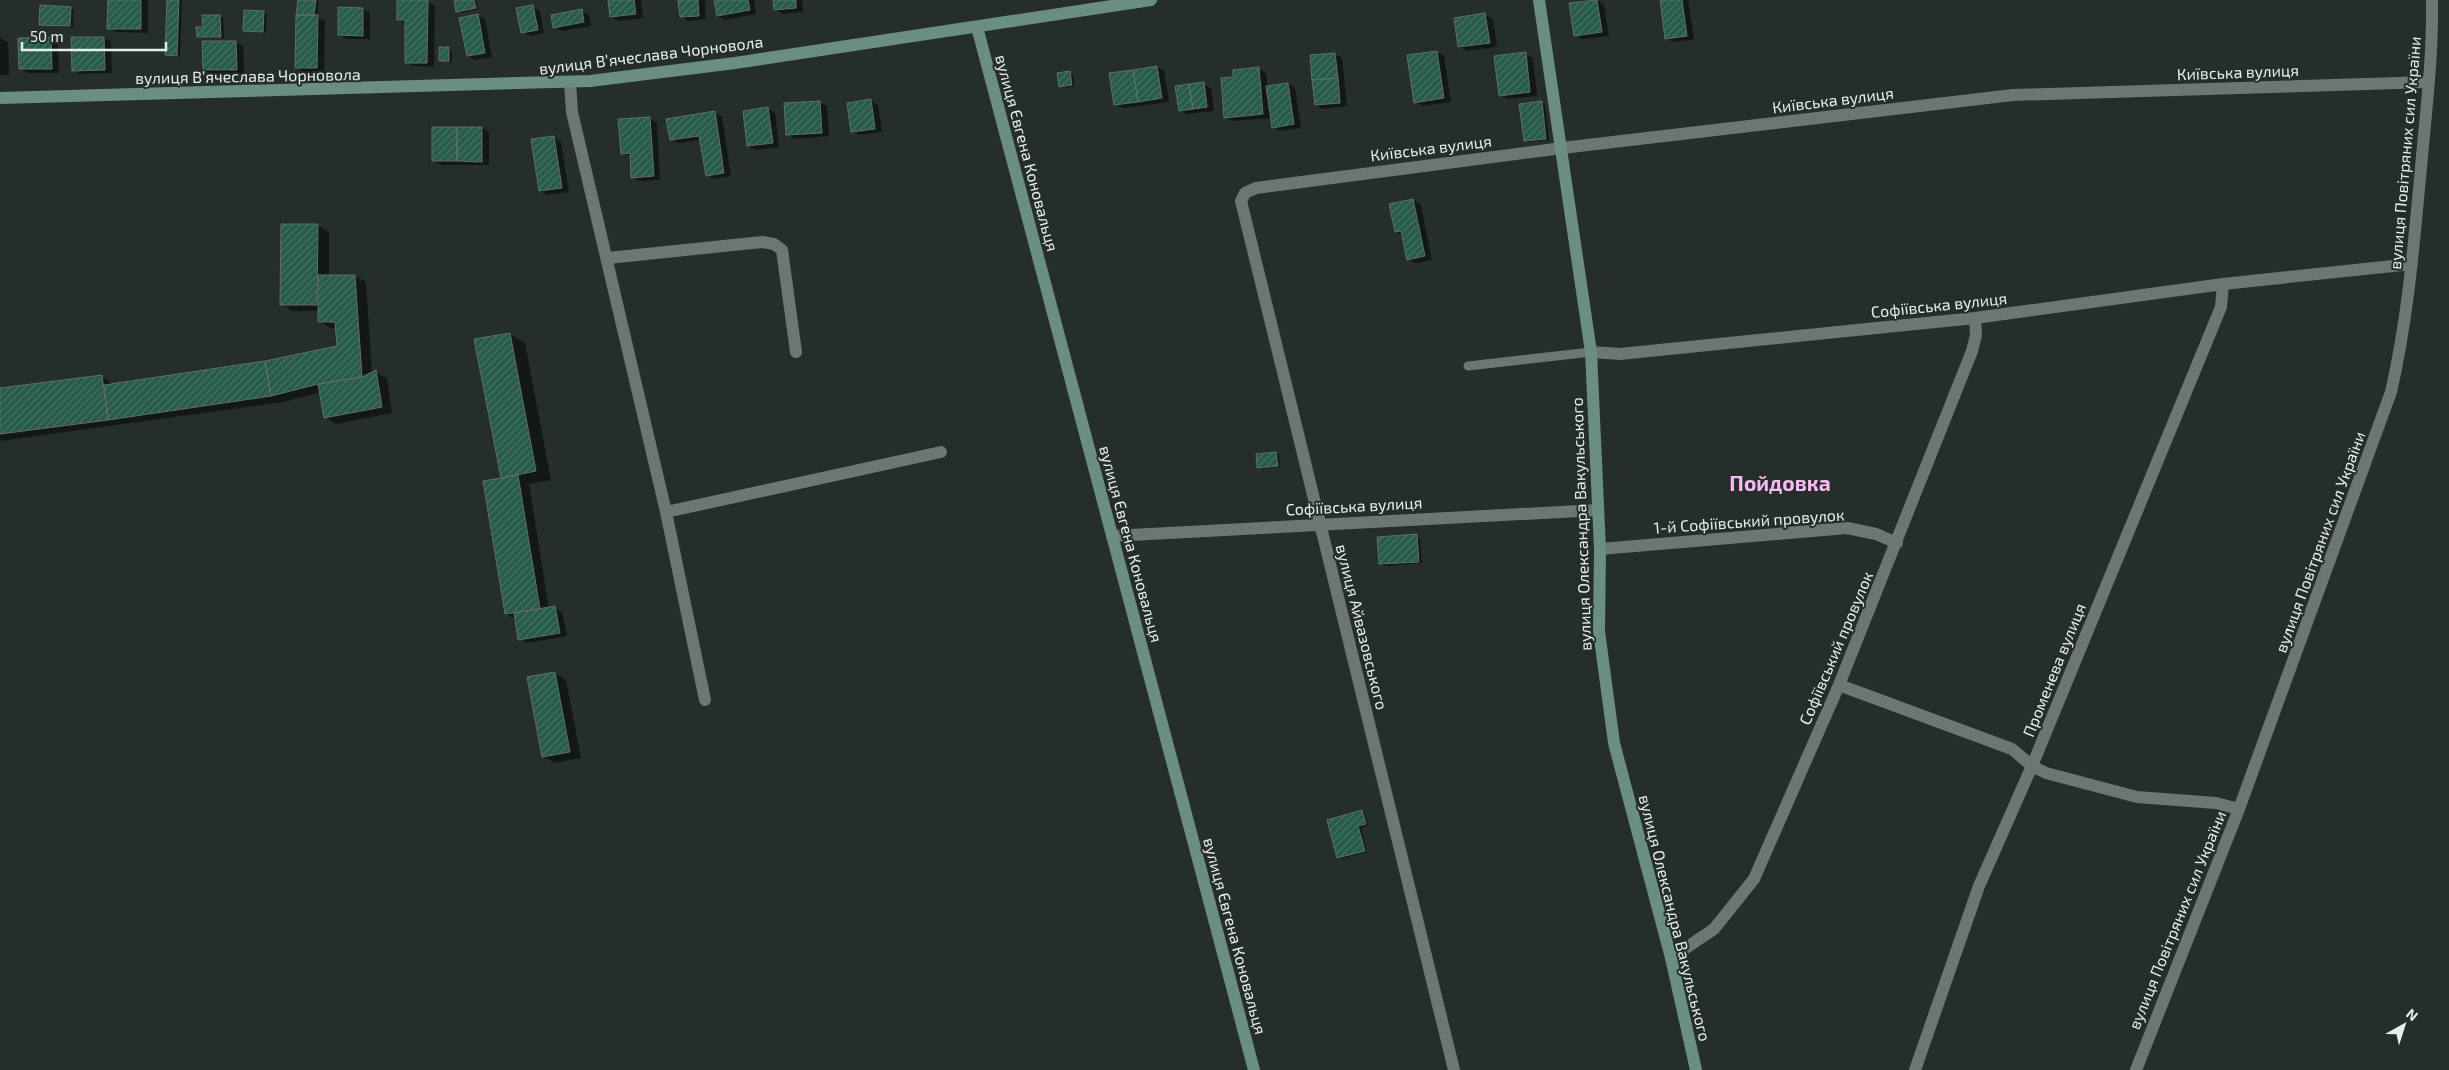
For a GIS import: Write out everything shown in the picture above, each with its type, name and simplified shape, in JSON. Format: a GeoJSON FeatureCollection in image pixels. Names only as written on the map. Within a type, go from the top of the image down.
{"type":"FeatureCollection","features":[{"type":"Feature","properties":{"kind":"street","name":"вулиця Вʼячеслава Чорновола"},"geometry":{"type":"LineString","coordinates":[[0,98],[570,83],[735,62],[1151,0]]}},
{"type":"Feature","properties":{"kind":"street","name":"вулиця Олександра Вакульського"},"geometry":{"type":"LineString","coordinates":[[1539,0],[1591,352],[1600,549],[1599,631],[1614,743],[1671,958],[1696,1070]]}},
{"type":"Feature","properties":{"kind":"street","name":"вулиця Повітряних сил України"},"geometry":{"type":"LineString","coordinates":[[2136,1070],[2239,810],[2391,392],[2402,343],[2412,264],[2429,82],[2432,0]]}},
{"type":"Feature","properties":{"kind":"street","name":"вулиця Євгена Коновальця"},"geometry":{"type":"LineString","coordinates":[[977,27],[1254,1070]]}},
{"type":"Feature","properties":{"kind":"street","name":"Київська вулиця"},"geometry":{"type":"LineString","coordinates":[[1245,193],[1256,188],[1562,148],[2013,95],[2429,82]]}},
{"type":"Feature","properties":{"kind":"street"},"geometry":{"type":"LineString","coordinates":[[570,83],[572,112],[608,258],[666,512],[705,700]]}},
{"type":"Feature","properties":{"kind":"street","name":"вулиця Айвазовського"},"geometry":{"type":"LineString","coordinates":[[1245,193],[1241,200],[1454,1070]]}},
{"type":"Feature","properties":{"kind":"street"},"geometry":{"type":"LineString","coordinates":[[608,258],[762,242],[774,244],[782,250],[796,352]]}},
{"type":"Feature","properties":{"kind":"street","name":"Софіївська вулиця"},"geometry":{"type":"LineString","coordinates":[[1591,352],[1620,354],[1975,318],[2223,284],[2412,264]]}},
{"type":"Feature","properties":{"kind":"street","name":"Променева вулиця"},"geometry":{"type":"LineString","coordinates":[[1915,1070],[1979,886],[2032,766],[2221,307],[2223,284]]}},
{"type":"Feature","properties":{"kind":"street","name":"Софіївський провулок"},"geometry":{"type":"LineString","coordinates":[[1671,958],[1714,929],[1754,879],[1839,685],[1897,543],[1972,351],[1976,335],[1975,318]]}},
{"type":"Feature","properties":{"kind":"street"},"geometry":{"type":"LineString","coordinates":[[666,512],[941,452]]}},
{"type":"Feature","properties":{"kind":"street","name":"Софіївська вулиця"},"geometry":{"type":"LineString","coordinates":[[1112,536],[1597,510]]}},
{"type":"Feature","properties":{"kind":"street","name":"1-й Софіївський провулок"},"geometry":{"type":"LineString","coordinates":[[1600,549],[1848,528],[1876,534],[1897,543]]}},
{"type":"Feature","properties":{"kind":"street"},"geometry":{"type":"LineString","coordinates":[[1839,685],[2012,749],[2032,766],[2046,773],[2137,797],[2216,803],[2239,810]]}},
{"type":"Feature","properties":{"kind":"lane","name":"Софіївська вулиця"},"geometry":{"type":"LineString","coordinates":[[1468,366],[1591,352]]}},
{"type":"Feature","properties":{"kind":"building"},"geometry":{"type":"Polygon","coordinates":[[[108,0],[141,0],[141,29],[107,29],[108,0]]]}},
{"type":"Feature","properties":{"kind":"building"},"geometry":{"type":"Polygon","coordinates":[[[167,0],[179,0],[177,56],[165,55],[167,0]]]}},
{"type":"Feature","properties":{"kind":"building"},"geometry":{"type":"Polygon","coordinates":[[[298,0],[316,0],[314,15],[296,15],[298,0]]]}},
{"type":"Feature","properties":{"kind":"building"},"geometry":{"type":"Polygon","coordinates":[[[397,0],[428,0],[427,63],[405,63],[405,20],[397,20],[397,0]]]}},
{"type":"Feature","properties":{"kind":"building"},"geometry":{"type":"Polygon","coordinates":[[[454,0],[474,0],[476,8],[456,12],[454,0]]]}},
{"type":"Feature","properties":{"kind":"building"},"geometry":{"type":"Polygon","coordinates":[[[608,0],[634,0],[636,14],[610,17],[608,0]]]}},
{"type":"Feature","properties":{"kind":"building"},"geometry":{"type":"Polygon","coordinates":[[[678,0],[698,0],[699,16],[680,17],[678,0]]]}},
{"type":"Feature","properties":{"kind":"building"},"geometry":{"type":"Polygon","coordinates":[[[714,0],[748,0],[750,10],[717,16],[714,0]]]}},
{"type":"Feature","properties":{"kind":"building"},"geometry":{"type":"Polygon","coordinates":[[[773,0],[796,0],[796,8],[774,10],[773,0]]]}},
{"type":"Feature","properties":{"kind":"building"},"geometry":{"type":"Polygon","coordinates":[[[1597,0],[1602,32],[1574,36],[1569,3],[1597,0]]]}},
{"type":"Feature","properties":{"kind":"building"},"geometry":{"type":"Polygon","coordinates":[[[1660,0],[1682,0],[1687,36],[1665,39],[1660,0]]]}},
{"type":"Feature","properties":{"kind":"building"},"geometry":{"type":"Polygon","coordinates":[[[40,5],[71,7],[70,26],[39,25],[40,5]]]}},
{"type":"Feature","properties":{"kind":"building"},"geometry":{"type":"Polygon","coordinates":[[[533,5],[538,30],[521,33],[516,8],[533,5]]]}},
{"type":"Feature","properties":{"kind":"building"},"geometry":{"type":"Polygon","coordinates":[[[338,7],[363,8],[363,36],[338,35],[338,7]]]}},
{"type":"Feature","properties":{"kind":"building"},"geometry":{"type":"Polygon","coordinates":[[[582,9],[584,22],[553,28],[551,15],[582,9]]]}},
{"type":"Feature","properties":{"kind":"building"},"geometry":{"type":"Polygon","coordinates":[[[244,10],[264,11],[263,32],[243,31],[244,10]]]}},
{"type":"Feature","properties":{"kind":"building"},"geometry":{"type":"Polygon","coordinates":[[[1485,13],[1490,43],[1458,47],[1454,18],[1485,13]]]}},
{"type":"Feature","properties":{"kind":"building"},"geometry":{"type":"Polygon","coordinates":[[[478,14],[485,53],[467,56],[459,18],[478,14]]]}},
{"type":"Feature","properties":{"kind":"building"},"geometry":{"type":"Polygon","coordinates":[[[202,15],[220,15],[221,37],[197,37],[196,27],[203,27],[202,15]]]}},
{"type":"Feature","properties":{"kind":"building"},"geometry":{"type":"Polygon","coordinates":[[[296,15],[318,15],[317,68],[295,68],[296,15]]]}},
{"type":"Feature","properties":{"kind":"building"},"geometry":{"type":"Polygon","coordinates":[[[51,37],[52,69],[19,69],[18,38],[51,37]]]}},
{"type":"Feature","properties":{"kind":"building"},"geometry":{"type":"Polygon","coordinates":[[[71,37],[104,37],[105,70],[72,71],[71,37]]]}},
{"type":"Feature","properties":{"kind":"building"},"geometry":{"type":"Polygon","coordinates":[[[202,41],[236,41],[237,70],[203,70],[202,41]]]}},
{"type":"Feature","properties":{"kind":"building"},"geometry":{"type":"Polygon","coordinates":[[[439,47],[449,47],[449,61],[439,61],[439,47]]]}},
{"type":"Feature","properties":{"kind":"building"},"geometry":{"type":"Polygon","coordinates":[[[1437,51],[1444,98],[1414,103],[1407,55],[1437,51]]]}},
{"type":"Feature","properties":{"kind":"building"},"geometry":{"type":"Polygon","coordinates":[[[1526,52],[1530,92],[1499,96],[1494,56],[1526,52]]]}},
{"type":"Feature","properties":{"kind":"building"},"geometry":{"type":"Polygon","coordinates":[[[1335,53],[1338,78],[1312,80],[1310,55],[1335,53]]]}},
{"type":"Feature","properties":{"kind":"building"},"geometry":{"type":"Polygon","coordinates":[[[1157,66],[1162,98],[1138,102],[1133,70],[1157,66]]]}},
{"type":"Feature","properties":{"kind":"building"},"geometry":{"type":"Polygon","coordinates":[[[1259,67],[1263,114],[1224,118],[1221,78],[1233,77],[1233,70],[1259,67]]]}},
{"type":"Feature","properties":{"kind":"building"},"geometry":{"type":"Polygon","coordinates":[[[1133,70],[1138,102],[1114,105],[1109,73],[1133,70]]]}},
{"type":"Feature","properties":{"kind":"building"},"geometry":{"type":"Polygon","coordinates":[[[1070,71],[1072,85],[1059,87],[1057,73],[1070,71]]]}},
{"type":"Feature","properties":{"kind":"building"},"geometry":{"type":"Polygon","coordinates":[[[1338,78],[1340,103],[1315,105],[1312,80],[1338,78]]]}},
{"type":"Feature","properties":{"kind":"building"},"geometry":{"type":"Polygon","coordinates":[[[1204,82],[1207,107],[1193,109],[1189,84],[1204,82]]]}},
{"type":"Feature","properties":{"kind":"building"},"geometry":{"type":"Polygon","coordinates":[[[1288,83],[1294,124],[1272,128],[1266,86],[1288,83]]]}},
{"type":"Feature","properties":{"kind":"building"},"geometry":{"type":"Polygon","coordinates":[[[1189,84],[1193,109],[1179,111],[1175,86],[1189,84]]]}},
{"type":"Feature","properties":{"kind":"building"},"geometry":{"type":"Polygon","coordinates":[[[871,99],[875,129],[851,132],[847,103],[871,99]]]}},
{"type":"Feature","properties":{"kind":"building"},"geometry":{"type":"Polygon","coordinates":[[[820,101],[822,133],[786,135],[784,103],[820,101]]]}},
{"type":"Feature","properties":{"kind":"building"},"geometry":{"type":"Polygon","coordinates":[[[1542,101],[1546,139],[1524,141],[1519,104],[1542,101]]]}},
{"type":"Feature","properties":{"kind":"building"},"geometry":{"type":"Polygon","coordinates":[[[768,107],[773,143],[747,146],[743,111],[768,107]]]}},
{"type":"Feature","properties":{"kind":"building"},"geometry":{"type":"Polygon","coordinates":[[[715,111],[724,173],[706,176],[699,136],[670,140],[666,119],[715,111]]]}},
{"type":"Feature","properties":{"kind":"building"},"geometry":{"type":"Polygon","coordinates":[[[650,117],[654,176],[631,178],[630,153],[621,154],[618,119],[650,117]]]}},
{"type":"Feature","properties":{"kind":"building"},"geometry":{"type":"Polygon","coordinates":[[[432,127],[457,127],[457,161],[432,161],[432,127]]]}},
{"type":"Feature","properties":{"kind":"building"},"geometry":{"type":"Polygon","coordinates":[[[457,127],[482,127],[482,162],[457,161],[457,127]]]}},
{"type":"Feature","properties":{"kind":"building"},"geometry":{"type":"Polygon","coordinates":[[[554,136],[562,188],[539,191],[531,139],[554,136]]]}},
{"type":"Feature","properties":{"kind":"building"},"geometry":{"type":"Polygon","coordinates":[[[1413,199],[1425,256],[1407,260],[1401,231],[1395,232],[1389,204],[1413,199]]]}},
{"type":"Feature","properties":{"kind":"building"},"geometry":{"type":"Polygon","coordinates":[[[281,224],[318,224],[317,305],[280,305],[281,224]]]}},
{"type":"Feature","properties":{"kind":"building"},"geometry":{"type":"Polygon","coordinates":[[[318,275],[355,275],[362,377],[318,384],[271,396],[265,361],[337,346],[335,322],[318,322],[318,275]]]}},
{"type":"Feature","properties":{"kind":"building"},"geometry":{"type":"Polygon","coordinates":[[[510,333],[536,471],[501,478],[474,339],[510,333]]]}},
{"type":"Feature","properties":{"kind":"building"},"geometry":{"type":"Polygon","coordinates":[[[265,361],[271,396],[108,420],[104,385],[265,361]]]}},
{"type":"Feature","properties":{"kind":"building"},"geometry":{"type":"Polygon","coordinates":[[[376,370],[382,407],[324,418],[318,384],[362,377],[376,370]]]}},
{"type":"Feature","properties":{"kind":"building"},"geometry":{"type":"Polygon","coordinates":[[[102,375],[108,420],[0,434],[0,388],[102,375]]]}},
{"type":"Feature","properties":{"kind":"building"},"geometry":{"type":"Polygon","coordinates":[[[1276,452],[1278,466],[1257,468],[1256,454],[1276,452]]]}},
{"type":"Feature","properties":{"kind":"building"},"geometry":{"type":"Polygon","coordinates":[[[518,475],[540,609],[505,614],[483,481],[518,475]]]}},
{"type":"Feature","properties":{"kind":"building"},"geometry":{"type":"Polygon","coordinates":[[[1417,534],[1419,562],[1379,564],[1377,537],[1417,534]]]}},
{"type":"Feature","properties":{"kind":"building"},"geometry":{"type":"Polygon","coordinates":[[[555,606],[560,633],[518,640],[514,613],[555,606]]]}},
{"type":"Feature","properties":{"kind":"building"},"geometry":{"type":"Polygon","coordinates":[[[555,672],[570,752],[542,757],[527,677],[555,672]]]}},
{"type":"Feature","properties":{"kind":"building"},"geometry":{"type":"Polygon","coordinates":[[[1362,810],[1366,824],[1358,826],[1365,851],[1337,858],[1327,820],[1362,810]]]}},
{"type":"Feature","properties":{"kind":"district","name":"Пойдовка"},"geometry":{"type":"Point","coordinates":[1780,484]}}]}
